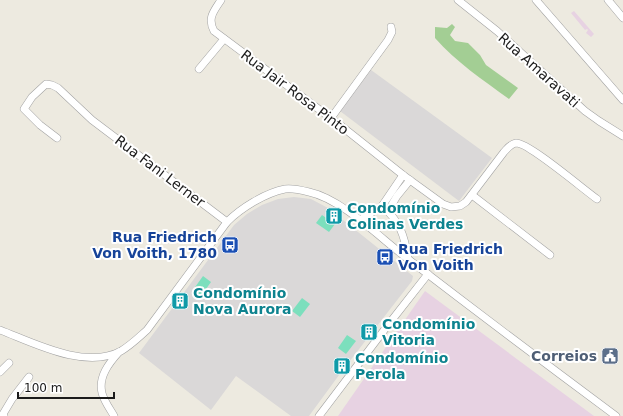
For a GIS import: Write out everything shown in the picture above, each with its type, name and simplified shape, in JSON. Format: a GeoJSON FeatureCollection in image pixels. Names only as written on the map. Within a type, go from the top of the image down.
{"type":"FeatureCollection","features":[{"type":"Feature","properties":{"kind":"street","name":"Rua Jair Rosa Pinto"},"geometry":{"type":"LineString","coordinates":[[221,0],[213,12],[210,25],[214,31],[443,204],[451,207],[460,206],[466,202],[504,152],[513,144],[522,144],[527,147],[597,199]]}},
{"type":"Feature","properties":{"kind":"street","name":"Rua Amaravati"},"geometry":{"type":"LineString","coordinates":[[458,0],[468,2],[512,45],[585,111],[623,136]]}},
{"type":"Feature","properties":{"kind":"street"},"geometry":{"type":"LineString","coordinates":[[536,0],[623,100]]}},
{"type":"Feature","properties":{"kind":"street"},"geometry":{"type":"LineString","coordinates":[[608,0],[623,18]]}},
{"type":"Feature","properties":{"kind":"street"},"geometry":{"type":"LineString","coordinates":[[331,118],[388,40],[392,32],[391,27]]}},
{"type":"Feature","properties":{"kind":"street"},"geometry":{"type":"LineString","coordinates":[[199,69],[224,39]]}},
{"type":"Feature","properties":{"kind":"street","name":"Rua Fani Lerner"},"geometry":{"type":"LineString","coordinates":[[57,138],[40,125],[24,109],[32,97],[46,84],[58,88],[92,120],[227,222]]}},
{"type":"Feature","properties":{"kind":"street"},"geometry":{"type":"LineString","coordinates":[[360,220],[382,206],[403,175]]}},
{"type":"Feature","properties":{"kind":"street"},"geometry":{"type":"LineString","coordinates":[[388,211],[397,196],[410,180]]}},
{"type":"Feature","properties":{"kind":"street"},"geometry":{"type":"LineString","coordinates":[[0,330],[60,352],[90,358],[106,356],[119,352],[132,344],[146,330],[227,222],[243,208],[272,194],[285,189],[297,190],[319,195],[330,200],[360,220],[408,259],[616,416]]}},
{"type":"Feature","properties":{"kind":"street"},"geometry":{"type":"LineString","coordinates":[[472,195],[550,255]]}},
{"type":"Feature","properties":{"kind":"street"},"geometry":{"type":"LineString","coordinates":[[382,206],[388,211],[400,227],[404,236],[408,259]]}},
{"type":"Feature","properties":{"kind":"street"},"geometry":{"type":"LineString","coordinates":[[319,416],[428,274]]}},
{"type":"Feature","properties":{"kind":"street"},"geometry":{"type":"LineString","coordinates":[[114,416],[102,393],[101,381],[105,370],[119,352]]}},
{"type":"Feature","properties":{"kind":"street"},"geometry":{"type":"LineString","coordinates":[[0,372],[9,363]]}},
{"type":"Feature","properties":{"kind":"street"},"geometry":{"type":"LineString","coordinates":[[4,416],[3,414],[6,408],[29,377]]}},
{"type":"Feature","properties":{"kind":"shaded area"},"geometry":{"type":"Polygon","coordinates":[[[574,11],[594,34],[591,37],[586,33],[588,30],[585,30],[571,13],[574,11]]]}},
{"type":"Feature","properties":{"kind":"shaded area"},"geometry":{"type":"Polygon","coordinates":[[[371,70],[492,158],[459,201],[340,111],[371,70]]]}},
{"type":"Feature","properties":{"kind":"shaded area"},"geometry":{"type":"Polygon","coordinates":[[[294,197],[311,199],[328,208],[413,276],[412,281],[309,416],[291,416],[236,376],[211,410],[139,353],[234,225],[247,214],[262,205],[278,199],[294,197]]]}},
{"type":"Feature","properties":{"kind":"shaded area"},"geometry":{"type":"Polygon","coordinates":[[[425,291],[594,416],[338,416],[425,291]]]}},
{"type":"Feature","properties":{"kind":"green space"},"geometry":{"type":"Polygon","coordinates":[[[452,24],[455,27],[450,35],[455,41],[468,43],[480,55],[486,65],[518,88],[509,99],[461,63],[435,38],[435,27],[447,28],[452,24]]]}},
{"type":"Feature","properties":{"kind":"green space"},"geometry":{"type":"Polygon","coordinates":[[[322,215],[335,224],[329,232],[316,223],[322,215]]]}},
{"type":"Feature","properties":{"kind":"green space"},"geometry":{"type":"Polygon","coordinates":[[[203,276],[211,282],[201,296],[193,290],[203,276]]]}},
{"type":"Feature","properties":{"kind":"green space"},"geometry":{"type":"Polygon","coordinates":[[[302,298],[310,304],[300,317],[292,311],[302,298]]]}},
{"type":"Feature","properties":{"kind":"green space"},"geometry":{"type":"Polygon","coordinates":[[[347,335],[356,341],[346,354],[338,348],[347,335]]]}},
{"type":"Feature","properties":{"kind":"place","name":"Condomínio Colinas Verdes"},"geometry":{"type":"Point","coordinates":[334,216]}},
{"type":"Feature","properties":{"kind":"place","name":"Rua Friedrich Von Voith, 1780"},"geometry":{"type":"Point","coordinates":[230,245]}},
{"type":"Feature","properties":{"kind":"place","name":"Rua Friedrich Von Voith"},"geometry":{"type":"Point","coordinates":[385,257]}},
{"type":"Feature","properties":{"kind":"place","name":"Condomínio Nova Aurora"},"geometry":{"type":"Point","coordinates":[180,301]}},
{"type":"Feature","properties":{"kind":"place","name":"Condomínio Vitoria"},"geometry":{"type":"Point","coordinates":[369,332]}},
{"type":"Feature","properties":{"kind":"place","name":"Correios"},"geometry":{"type":"Point","coordinates":[610,356]}},
{"type":"Feature","properties":{"kind":"place","name":"Condomínio Perola"},"geometry":{"type":"Point","coordinates":[342,366]}}]}
